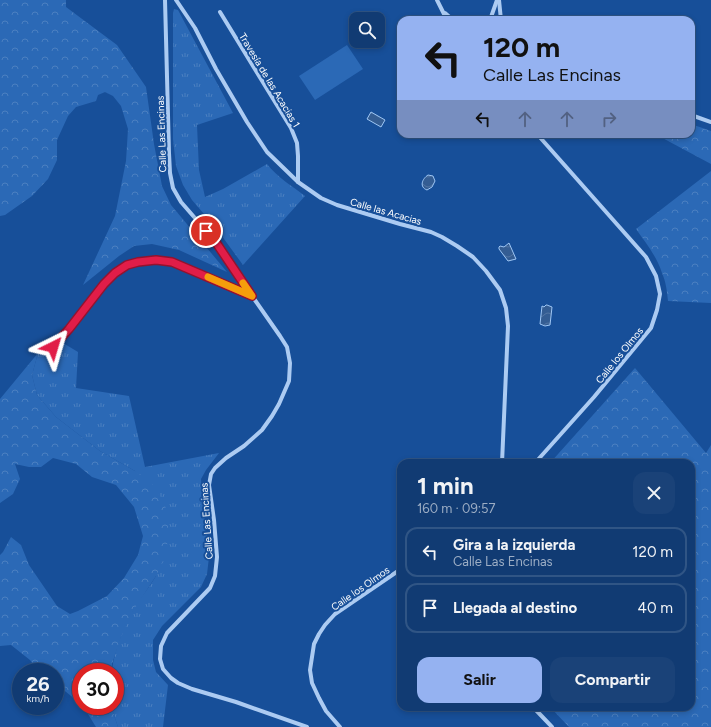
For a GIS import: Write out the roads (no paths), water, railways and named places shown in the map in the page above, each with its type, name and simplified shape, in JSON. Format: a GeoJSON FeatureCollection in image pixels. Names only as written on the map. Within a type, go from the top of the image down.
{"type":"FeatureCollection","features":[{"type":"Feature","properties":{"kind":"street","name":"Calle Las Encinas"},"geometry":{"type":"LineString","coordinates":[[165,0],[169,153],[170,174],[173,188],[181,202],[215,241],[280,336],[287,347],[290,363],[289,381],[272,416],[262,430],[244,446],[226,458],[211,474],[209,485],[217,557],[215,576],[210,588],[167,633],[161,646],[160,659],[163,669],[178,683],[307,727]]}},
{"type":"Feature","properties":{"kind":"street","name":"Calle las Acacias"},"geometry":{"type":"LineString","coordinates":[[176,0],[195,28],[247,122],[267,152],[298,182],[321,198],[337,205],[431,232],[442,237],[473,257],[500,290],[506,308],[508,326],[502,459]]}},
{"type":"Feature","properties":{"kind":"street"},"geometry":{"type":"LineString","coordinates":[[437,0],[446,16]]}},
{"type":"Feature","properties":{"kind":"street"},"geometry":{"type":"LineString","coordinates":[[492,16],[498,0]]}},
{"type":"Feature","properties":{"kind":"street"},"geometry":{"type":"LineString","coordinates":[[498,0],[500,16]]}},
{"type":"Feature","properties":{"kind":"street","name":"Travesía de las Acacias 1"},"geometry":{"type":"LineString","coordinates":[[220,12],[291,128],[298,150],[298,182]]}},
{"type":"Feature","properties":{"kind":"street"},"geometry":{"type":"LineString","coordinates":[[444,12],[448,16]]}},
{"type":"Feature","properties":{"kind":"street"},"geometry":{"type":"LineString","coordinates":[[695,116],[711,122]]}},
{"type":"Feature","properties":{"kind":"street","name":"Calle los Olmos"},"geometry":{"type":"LineString","coordinates":[[539,459],[594,398],[651,328],[660,294],[656,276],[646,257],[541,138]]}},
{"type":"Feature","properties":{"kind":"street"},"geometry":{"type":"LineString","coordinates":[[53,347],[104,284],[115,273],[127,265],[138,262],[156,260],[172,262],[252,296]]}},
{"type":"Feature","properties":{"kind":"street","name":"Calle los Olmos"},"geometry":{"type":"LineString","coordinates":[[340,727],[326,711],[312,683],[310,670],[314,644],[325,625],[335,614],[397,572]]}},
{"type":"Feature","properties":{"kind":"street"},"geometry":{"type":"LineString","coordinates":[[537,711],[552,727]]}},
{"type":"Feature","properties":{"kind":"water"},"geometry":{"type":"Polygon","coordinates":[[[371,112],[385,120],[381,127],[367,119],[371,112]]]}},
{"type":"Feature","properties":{"kind":"water"},"geometry":{"type":"Polygon","coordinates":[[[428,175],[433,176],[435,181],[432,187],[427,190],[424,189],[422,183],[428,175]]]}},
{"type":"Feature","properties":{"kind":"water"},"geometry":{"type":"Polygon","coordinates":[[[509,243],[516,259],[508,261],[499,247],[504,247],[509,243]]]}},
{"type":"Feature","properties":{"kind":"water"},"geometry":{"type":"Polygon","coordinates":[[[546,305],[552,307],[550,325],[545,326],[540,324],[542,306],[544,307],[546,305]]]}}]}
